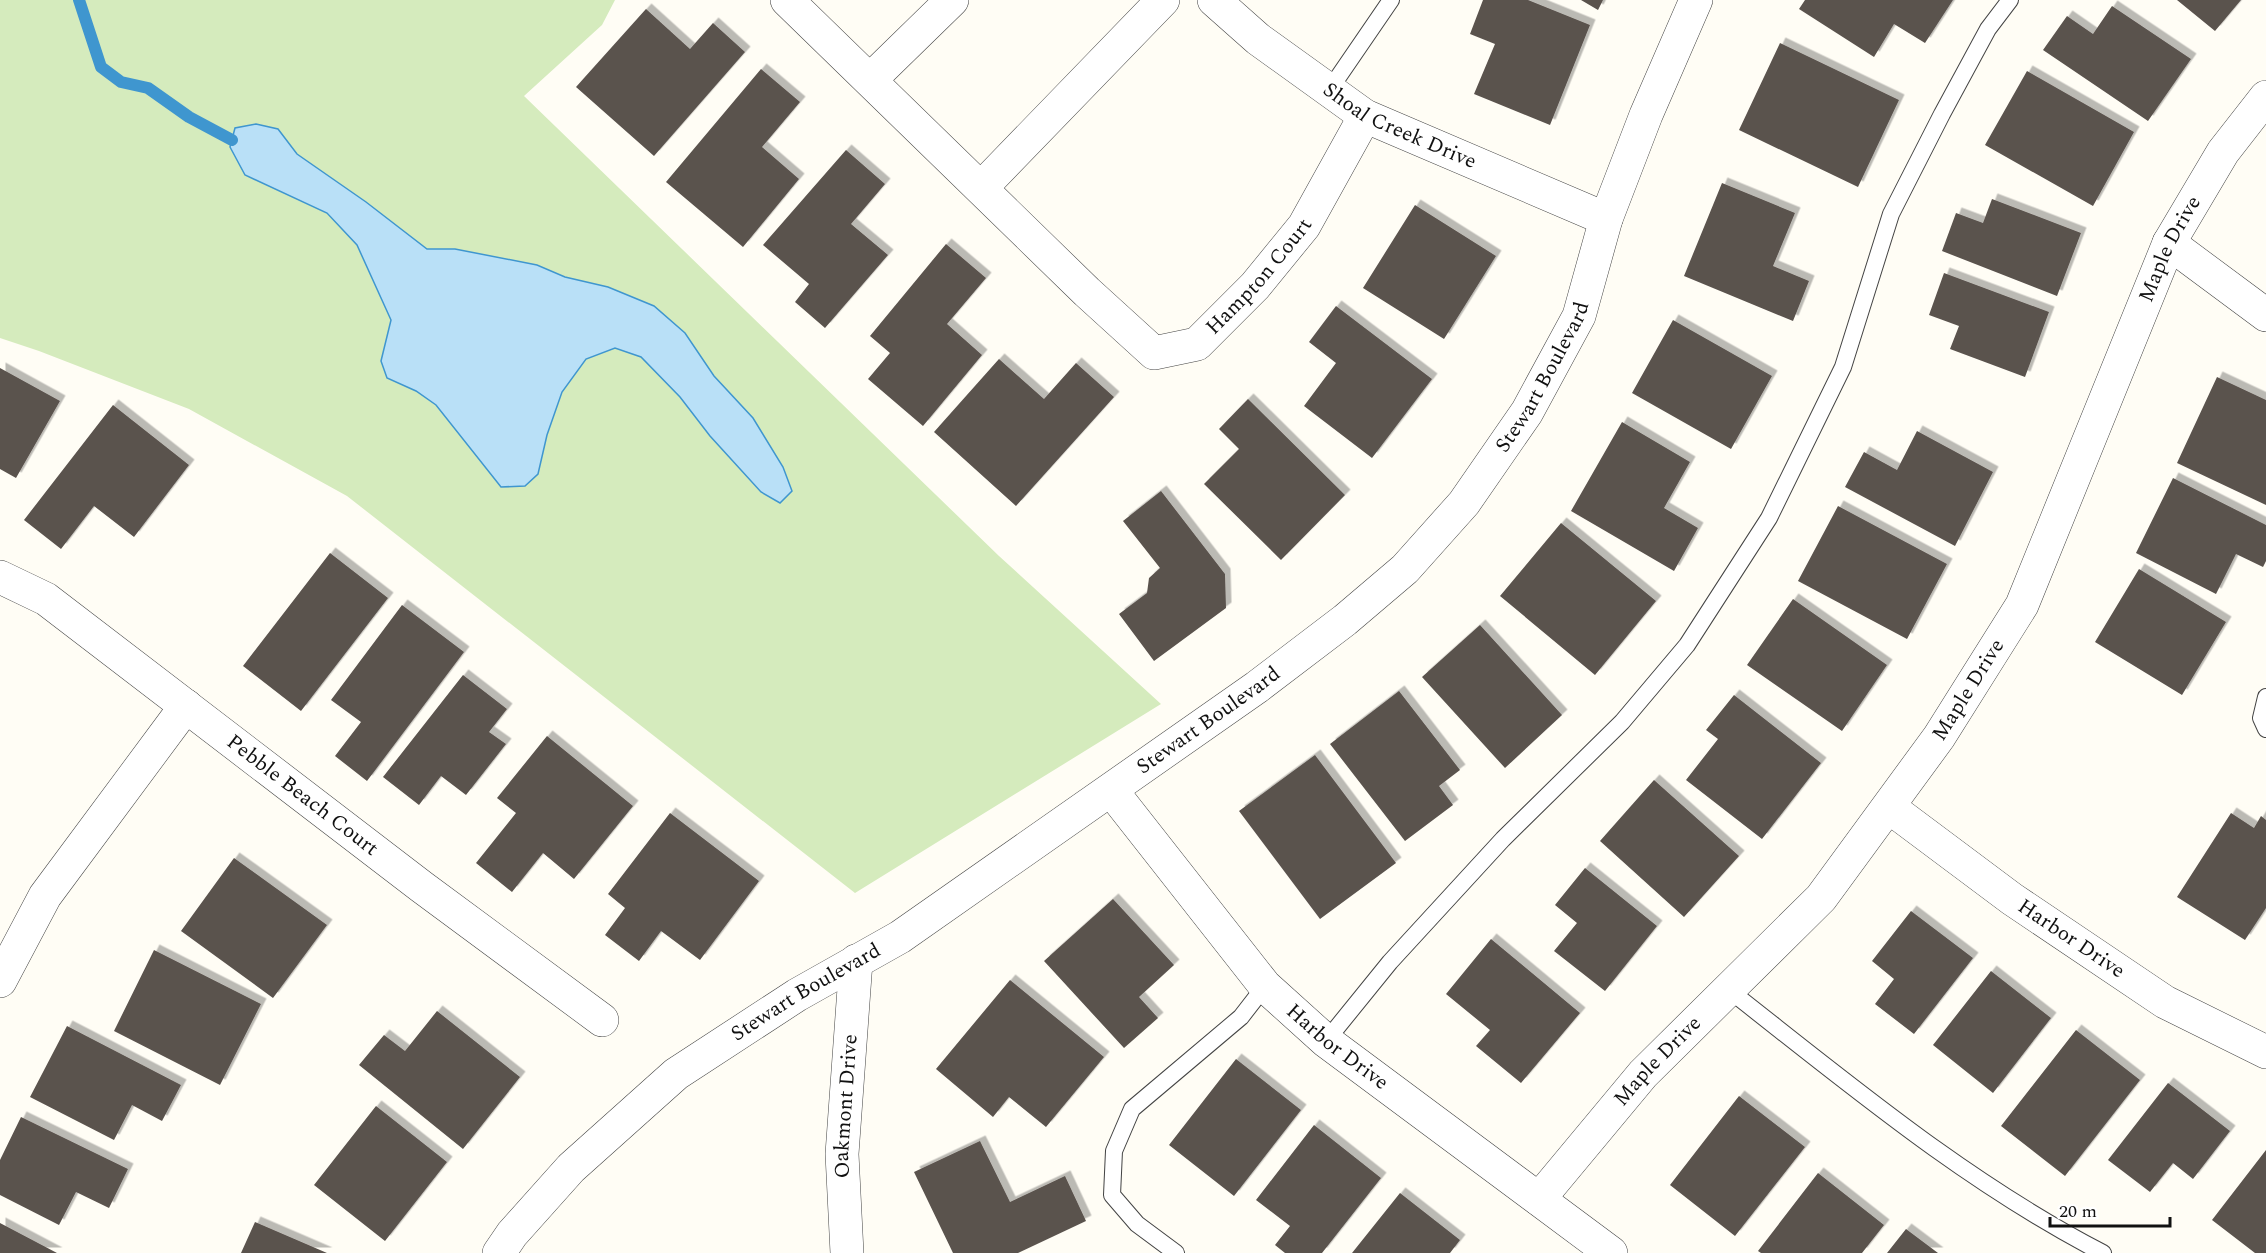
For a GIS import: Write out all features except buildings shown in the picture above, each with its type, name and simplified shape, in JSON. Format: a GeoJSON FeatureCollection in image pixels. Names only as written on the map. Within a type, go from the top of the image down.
{"type":"FeatureCollection","features":[{"type":"Feature","properties":{"kind":"street","name":"Hampton Court"},"geometry":{"type":"LineString","coordinates":[[787,0],[1087,292],[1154,353],[1197,344],[1255,286],[1304,226],[1365,116]]}},
{"type":"Feature","properties":{"kind":"street"},"geometry":{"type":"LineString","coordinates":[[870,80],[952,0]]}},
{"type":"Feature","properties":{"kind":"street"},"geometry":{"type":"LineString","coordinates":[[981,188],[1163,0]]}},
{"type":"Feature","properties":{"kind":"street","name":"Shoal Creek Drive"},"geometry":{"type":"LineString","coordinates":[[1214,0],[1258,39],[1365,116],[1606,219]]}},
{"type":"Feature","properties":{"kind":"street","name":"Stewart Boulevard"},"geometry":{"type":"LineString","coordinates":[[499,1253],[512,1234],[571,1168],[676,1074],[797,995],[900,937],[1257,687],[1345,620],[1405,569],[1464,503],[1527,412],[1579,316],[1606,219],[1646,115],[1696,0]]}},
{"type":"Feature","properties":{"kind":"street","name":"Maple Drive"},"geometry":{"type":"LineString","coordinates":[[1539,1199],[1643,1074],[1821,898],[1939,737],[2022,605],[2169,243],[2223,152],[2266,97]]}},
{"type":"Feature","properties":{"kind":"street"},"geometry":{"type":"LineString","coordinates":[[2169,243],[2266,315]]}},
{"type":"Feature","properties":{"kind":"street","name":"Pebble Beach Court"},"geometry":{"type":"LineString","coordinates":[[0,577],[46,599],[422,887],[602,1020]]}},
{"type":"Feature","properties":{"kind":"street"},"geometry":{"type":"LineString","coordinates":[[0,981],[45,896],[186,706]]}},
{"type":"Feature","properties":{"kind":"street","name":"Harbor Drive"},"geometry":{"type":"LineString","coordinates":[[1111,790],[1266,986],[1326,1041],[1611,1253]]}},
{"type":"Feature","properties":{"kind":"street","name":"Harbor Drive"},"geometry":{"type":"LineString","coordinates":[[1889,807],[2012,899],[2165,1002],[2266,1052]]}},
{"type":"Feature","properties":{"kind":"street","name":"Oakmont Drive"},"geometry":{"type":"LineString","coordinates":[[847,1253],[842,1154],[856,961]]}},
{"type":"Feature","properties":{"kind":"lane"},"geometry":{"type":"LineString","coordinates":[[1330,89],[1391,0]]}},
{"type":"Feature","properties":{"kind":"lane"},"geometry":{"type":"LineString","coordinates":[[1326,1041],[1390,962],[1503,839],[1622,722],[1687,645],[1774,508],[1843,367],[1891,214],[1983,38],[2010,0]]}},
{"type":"Feature","properties":{"kind":"lane"},"geometry":{"type":"LineString","coordinates":[[2266,697],[2261,718],[2266,729]]}},
{"type":"Feature","properties":{"kind":"lane"},"geometry":{"type":"LineString","coordinates":[[1176,1253],[1137,1224],[1112,1196],[1114,1151],[1132,1109],[1241,1017],[1266,986]]}},
{"type":"Feature","properties":{"kind":"lane"},"geometry":{"type":"LineString","coordinates":[[1729,990],[1944,1155],[2008,1200],[2103,1253]]}},
{"type":"Feature","properties":{"kind":"green space"},"geometry":{"type":"Polygon","coordinates":[[[0,0],[615,0],[602,25],[524,96],[999,556],[1161,704],[855,893],[347,496],[189,409],[0,338],[0,0]]]}},
{"type":"Feature","properties":{"kind":"water"},"geometry":{"type":"Polygon","coordinates":[[[256,124],[278,129],[297,154],[366,202],[427,249],[455,249],[537,265],[565,277],[608,287],[654,306],[685,333],[714,376],[753,418],[783,467],[792,491],[780,503],[761,492],[710,436],[680,397],[641,357],[615,348],[586,359],[562,392],[547,435],[538,474],[525,486],[501,487],[436,405],[416,391],[387,378],[381,361],[391,320],[357,245],[327,213],[245,175],[230,147],[235,128],[256,124]]]}},
{"type":"Feature","properties":{"kind":"waterway"},"geometry":{"type":"LineString","coordinates":[[79,0],[101,67],[121,82],[148,88],[189,117],[232,140]]}}]}
